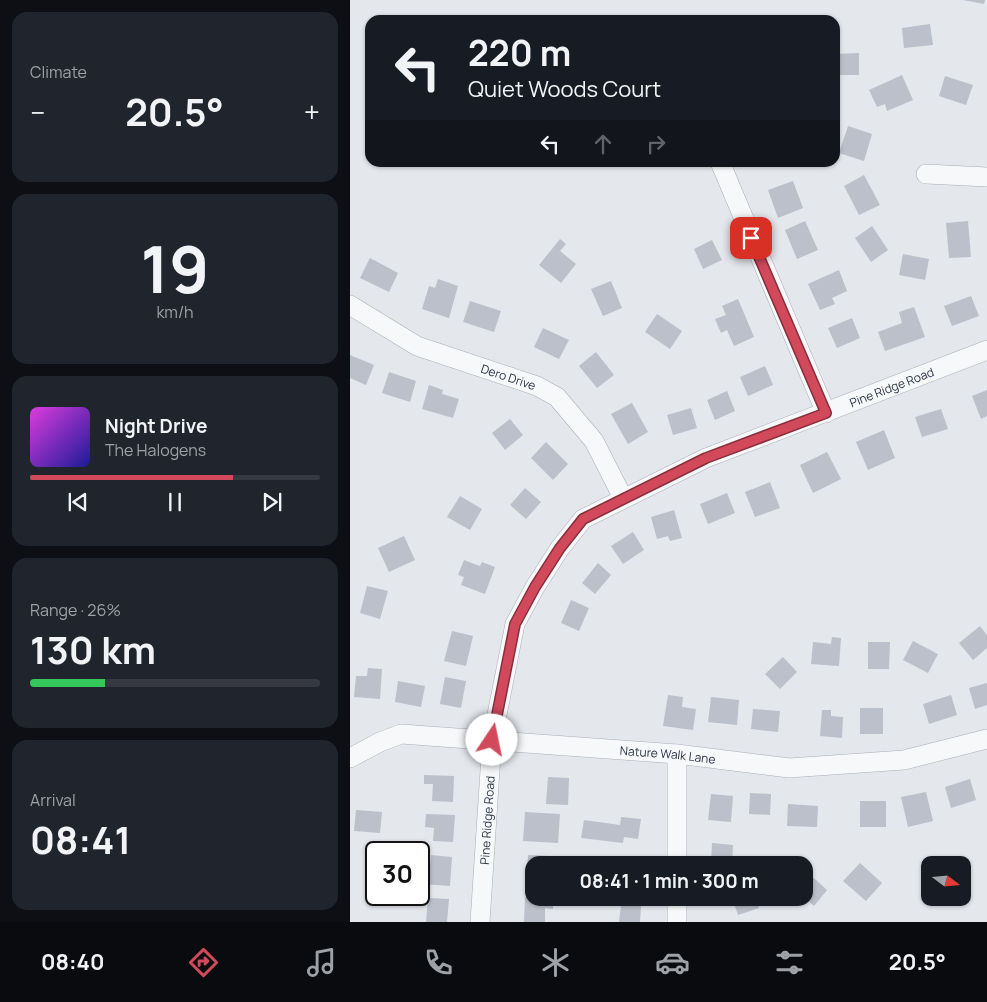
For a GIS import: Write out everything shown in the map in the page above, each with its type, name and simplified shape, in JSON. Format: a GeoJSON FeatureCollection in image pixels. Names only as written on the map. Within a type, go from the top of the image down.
{"type":"FeatureCollection","features":[{"type":"Feature","properties":{"kind":"street"},"geometry":{"type":"LineString","coordinates":[[722,167],[826,413]]}},
{"type":"Feature","properties":{"kind":"street"},"geometry":{"type":"LineString","coordinates":[[926,174],[987,177]]}},
{"type":"Feature","properties":{"kind":"street","name":"Dero Drive"},"geometry":{"type":"LineString","coordinates":[[350,305],[418,346],[537,386],[557,398],[594,440],[623,498]]}},
{"type":"Feature","properties":{"kind":"street","name":"Pine Ridge Road"},"geometry":{"type":"LineString","coordinates":[[480,922],[492,740],[515,624],[535,587],[560,548],[583,519],[706,458],[987,350]]}},
{"type":"Feature","properties":{"kind":"street","name":"Nature Walk Lane"},"geometry":{"type":"LineString","coordinates":[[350,758],[380,742],[401,734],[677,754],[789,768],[904,760],[987,739]]}},
{"type":"Feature","properties":{"kind":"street"},"geometry":{"type":"LineString","coordinates":[[677,754],[677,856]]}},
{"type":"Feature","properties":{"kind":"street"},"geometry":{"type":"LineString","coordinates":[[677,906],[677,922]]}},
{"type":"Feature","properties":{"kind":"building"},"geometry":{"type":"Polygon","coordinates":[[[963,0],[985,0],[984,4],[963,0]]]}},
{"type":"Feature","properties":{"kind":"building"},"geometry":{"type":"Polygon","coordinates":[[[930,24],[933,45],[904,48],[902,28],[930,24]]]}},
{"type":"Feature","properties":{"kind":"building"},"geometry":{"type":"Polygon","coordinates":[[[859,53],[859,75],[840,75],[840,54],[859,53]]]}},
{"type":"Feature","properties":{"kind":"building"},"geometry":{"type":"Polygon","coordinates":[[[902,75],[913,100],[887,111],[885,104],[877,107],[869,90],[902,75]]]}},
{"type":"Feature","properties":{"kind":"building"},"geometry":{"type":"Polygon","coordinates":[[[945,76],[973,85],[966,105],[939,96],[945,76]]]}},
{"type":"Feature","properties":{"kind":"building"},"geometry":{"type":"Polygon","coordinates":[[[848,126],[872,134],[864,161],[840,153],[848,126]]]}},
{"type":"Feature","properties":{"kind":"building"},"geometry":{"type":"Polygon","coordinates":[[[864,175],[880,205],[859,215],[844,186],[864,175]]]}},
{"type":"Feature","properties":{"kind":"building"},"geometry":{"type":"Polygon","coordinates":[[[793,181],[803,208],[778,218],[768,190],[793,181]]]}},
{"type":"Feature","properties":{"kind":"building"},"geometry":{"type":"Polygon","coordinates":[[[805,221],[818,250],[797,259],[785,230],[805,221]]]}},
{"type":"Feature","properties":{"kind":"building"},"geometry":{"type":"Polygon","coordinates":[[[968,221],[971,257],[949,258],[946,223],[968,221]]]}},
{"type":"Feature","properties":{"kind":"building"},"geometry":{"type":"Polygon","coordinates":[[[872,226],[888,250],[871,262],[855,238],[872,226]]]}},
{"type":"Feature","properties":{"kind":"building"},"geometry":{"type":"Polygon","coordinates":[[[560,239],[566,244],[560,251],[576,264],[561,283],[539,265],[560,239]]]}},
{"type":"Feature","properties":{"kind":"building"},"geometry":{"type":"Polygon","coordinates":[[[712,240],[722,260],[703,269],[694,249],[712,240]]]}},
{"type":"Feature","properties":{"kind":"building"},"geometry":{"type":"Polygon","coordinates":[[[903,254],[929,259],[925,280],[899,275],[903,254]]]}},
{"type":"Feature","properties":{"kind":"building"},"geometry":{"type":"Polygon","coordinates":[[[370,258],[398,273],[389,292],[360,278],[370,258]]]}},
{"type":"Feature","properties":{"kind":"building"},"geometry":{"type":"Polygon","coordinates":[[[839,270],[847,291],[832,298],[835,304],[820,310],[808,284],[839,270]]]}},
{"type":"Feature","properties":{"kind":"building"},"geometry":{"type":"Polygon","coordinates":[[[438,279],[458,286],[449,318],[422,309],[429,286],[435,288],[438,279]]]}},
{"type":"Feature","properties":{"kind":"building"},"geometry":{"type":"Polygon","coordinates":[[[611,281],[622,308],[603,316],[591,289],[611,281]]]}},
{"type":"Feature","properties":{"kind":"building"},"geometry":{"type":"Polygon","coordinates":[[[971,296],[979,316],[952,326],[944,306],[971,296]]]}},
{"type":"Feature","properties":{"kind":"building"},"geometry":{"type":"Polygon","coordinates":[[[738,299],[754,337],[734,346],[727,330],[721,333],[715,319],[726,315],[722,306],[738,299]]]}},
{"type":"Feature","properties":{"kind":"building"},"geometry":{"type":"Polygon","coordinates":[[[470,301],[501,311],[494,332],[463,322],[470,301]]]}},
{"type":"Feature","properties":{"kind":"building"},"geometry":{"type":"Polygon","coordinates":[[[914,307],[925,337],[885,351],[878,332],[902,323],[899,312],[914,307]]]}},
{"type":"Feature","properties":{"kind":"building"},"geometry":{"type":"Polygon","coordinates":[[[657,314],[682,331],[670,349],[645,332],[657,314]]]}},
{"type":"Feature","properties":{"kind":"building"},"geometry":{"type":"Polygon","coordinates":[[[852,318],[860,338],[837,348],[828,328],[852,318]]]}},
{"type":"Feature","properties":{"kind":"building"},"geometry":{"type":"Polygon","coordinates":[[[543,328],[569,340],[559,359],[534,347],[543,328]]]}},
{"type":"Feature","properties":{"kind":"building"},"geometry":{"type":"Polygon","coordinates":[[[596,352],[614,375],[597,388],[579,366],[596,352]]]}},
{"type":"Feature","properties":{"kind":"building"},"geometry":{"type":"Polygon","coordinates":[[[350,355],[374,365],[366,385],[350,378],[350,355]]]}},
{"type":"Feature","properties":{"kind":"building"},"geometry":{"type":"Polygon","coordinates":[[[765,366],[773,385],[748,396],[740,377],[765,366]]]}},
{"type":"Feature","properties":{"kind":"building"},"geometry":{"type":"Polygon","coordinates":[[[389,372],[416,381],[410,402],[382,393],[389,372]]]}},
{"type":"Feature","properties":{"kind":"building"},"geometry":{"type":"Polygon","coordinates":[[[429,385],[443,390],[442,394],[459,399],[453,418],[422,409],[429,385]]]}},
{"type":"Feature","properties":{"kind":"building"},"geometry":{"type":"Polygon","coordinates":[[[987,390],[987,416],[981,419],[972,396],[987,390]]]}},
{"type":"Feature","properties":{"kind":"building"},"geometry":{"type":"Polygon","coordinates":[[[727,391],[735,411],[715,420],[707,400],[727,391]]]}},
{"type":"Feature","properties":{"kind":"building"},"geometry":{"type":"Polygon","coordinates":[[[632,403],[648,432],[628,444],[611,414],[632,403]]]}},
{"type":"Feature","properties":{"kind":"building"},"geometry":{"type":"Polygon","coordinates":[[[691,408],[697,428],[673,435],[667,415],[691,408]]]}},
{"type":"Feature","properties":{"kind":"building"},"geometry":{"type":"Polygon","coordinates":[[[941,409],[948,429],[922,437],[915,417],[941,409]]]}},
{"type":"Feature","properties":{"kind":"building"},"geometry":{"type":"Polygon","coordinates":[[[510,419],[523,435],[505,450],[492,433],[510,419]]]}},
{"type":"Feature","properties":{"kind":"building"},"geometry":{"type":"Polygon","coordinates":[[[884,430],[895,458],[868,470],[856,442],[884,430]]]}},
{"type":"Feature","properties":{"kind":"building"},"geometry":{"type":"Polygon","coordinates":[[[546,442],[568,464],[553,480],[531,458],[546,442]]]}},
{"type":"Feature","properties":{"kind":"building"},"geometry":{"type":"Polygon","coordinates":[[[827,452],[841,479],[813,493],[800,465],[827,452]]]}},
{"type":"Feature","properties":{"kind":"building"},"geometry":{"type":"Polygon","coordinates":[[[770,482],[780,508],[755,517],[745,492],[770,482]]]}},
{"type":"Feature","properties":{"kind":"building"},"geometry":{"type":"Polygon","coordinates":[[[525,488],[541,502],[526,519],[510,505],[525,488]]]}},
{"type":"Feature","properties":{"kind":"building"},"geometry":{"type":"Polygon","coordinates":[[[727,493],[735,513],[708,524],[700,504],[727,493]]]}},
{"type":"Feature","properties":{"kind":"building"},"geometry":{"type":"Polygon","coordinates":[[[460,496],[482,509],[470,530],[447,517],[460,496]]]}},
{"type":"Feature","properties":{"kind":"building"},"geometry":{"type":"Polygon","coordinates":[[[674,510],[682,538],[670,541],[668,536],[657,539],[651,517],[674,510]]]}},
{"type":"Feature","properties":{"kind":"building"},"geometry":{"type":"Polygon","coordinates":[[[633,532],[644,550],[623,564],[611,546],[633,532]]]}},
{"type":"Feature","properties":{"kind":"building"},"geometry":{"type":"Polygon","coordinates":[[[404,536],[415,560],[389,572],[378,548],[404,536]]]}},
{"type":"Feature","properties":{"kind":"building"},"geometry":{"type":"Polygon","coordinates":[[[464,560],[480,566],[482,562],[495,567],[485,594],[461,585],[464,577],[458,575],[464,560]]]}},
{"type":"Feature","properties":{"kind":"building"},"geometry":{"type":"Polygon","coordinates":[[[598,563],[611,575],[595,594],[582,583],[598,563]]]}},
{"type":"Feature","properties":{"kind":"building"},"geometry":{"type":"Polygon","coordinates":[[[367,586],[388,591],[380,619],[360,613],[367,586]]]}},
{"type":"Feature","properties":{"kind":"building"},"geometry":{"type":"Polygon","coordinates":[[[571,600],[589,608],[579,631],[561,623],[571,600]]]}},
{"type":"Feature","properties":{"kind":"building"},"geometry":{"type":"Polygon","coordinates":[[[980,626],[987,635],[987,648],[973,660],[959,643],[980,626]]]}},
{"type":"Feature","properties":{"kind":"building"},"geometry":{"type":"Polygon","coordinates":[[[452,631],[473,636],[466,666],[444,661],[452,631]]]}},
{"type":"Feature","properties":{"kind":"building"},"geometry":{"type":"Polygon","coordinates":[[[832,637],[841,638],[839,666],[811,664],[813,642],[831,644],[832,637]]]}},
{"type":"Feature","properties":{"kind":"building"},"geometry":{"type":"Polygon","coordinates":[[[913,641],[938,654],[928,673],[903,660],[913,641]]]}},
{"type":"Feature","properties":{"kind":"building"},"geometry":{"type":"Polygon","coordinates":[[[868,642],[890,642],[889,669],[868,669],[868,642]]]}},
{"type":"Feature","properties":{"kind":"building"},"geometry":{"type":"Polygon","coordinates":[[[783,657],[797,672],[780,689],[765,674],[783,657]]]}},
{"type":"Feature","properties":{"kind":"building"},"geometry":{"type":"Polygon","coordinates":[[[368,668],[382,669],[380,699],[354,697],[356,676],[367,676],[368,668]]]}},
{"type":"Feature","properties":{"kind":"building"},"geometry":{"type":"Polygon","coordinates":[[[445,677],[466,681],[461,708],[440,704],[445,677]]]}},
{"type":"Feature","properties":{"kind":"building"},"geometry":{"type":"Polygon","coordinates":[[[398,681],[425,686],[421,707],[395,702],[398,681]]]}},
{"type":"Feature","properties":{"kind":"building"},"geometry":{"type":"Polygon","coordinates":[[[987,683],[987,705],[975,709],[969,688],[987,683]]]}},
{"type":"Feature","properties":{"kind":"building"},"geometry":{"type":"Polygon","coordinates":[[[668,695],[683,697],[682,707],[696,709],[693,730],[663,726],[668,695]]]}},
{"type":"Feature","properties":{"kind":"building"},"geometry":{"type":"Polygon","coordinates":[[[951,695],[957,715],[929,724],[923,704],[951,695]]]}},
{"type":"Feature","properties":{"kind":"building"},"geometry":{"type":"Polygon","coordinates":[[[711,697],[739,700],[737,725],[708,722],[711,697]]]}},
{"type":"Feature","properties":{"kind":"building"},"geometry":{"type":"Polygon","coordinates":[[[860,708],[883,708],[883,734],[860,734],[860,708]]]}},
{"type":"Feature","properties":{"kind":"building"},"geometry":{"type":"Polygon","coordinates":[[[753,709],[780,711],[778,732],[751,729],[753,709]]]}},
{"type":"Feature","properties":{"kind":"building"},"geometry":{"type":"Polygon","coordinates":[[[822,710],[831,710],[831,716],[843,717],[842,738],[820,736],[822,710]]]}},
{"type":"Feature","properties":{"kind":"building"},"geometry":{"type":"Polygon","coordinates":[[[424,775],[454,776],[453,802],[432,801],[433,784],[424,784],[424,775]]]}},
{"type":"Feature","properties":{"kind":"building"},"geometry":{"type":"Polygon","coordinates":[[[548,777],[569,778],[568,805],[546,804],[548,777]]]}},
{"type":"Feature","properties":{"kind":"building"},"geometry":{"type":"Polygon","coordinates":[[[970,779],[976,800],[951,808],[945,787],[970,779]]]}},
{"type":"Feature","properties":{"kind":"building"},"geometry":{"type":"Polygon","coordinates":[[[926,792],[933,821],[908,827],[901,797],[926,792]]]}},
{"type":"Feature","properties":{"kind":"building"},"geometry":{"type":"Polygon","coordinates":[[[750,793],[771,794],[770,815],[749,814],[750,793]]]}},
{"type":"Feature","properties":{"kind":"building"},"geometry":{"type":"Polygon","coordinates":[[[711,794],[733,796],[731,822],[708,820],[711,794]]]}},
{"type":"Feature","properties":{"kind":"building"},"geometry":{"type":"Polygon","coordinates":[[[860,801],[886,801],[886,827],[860,827],[860,801]]]}},
{"type":"Feature","properties":{"kind":"building"},"geometry":{"type":"Polygon","coordinates":[[[788,804],[818,806],[817,827],[787,826],[788,804]]]}},
{"type":"Feature","properties":{"kind":"building"},"geometry":{"type":"Polygon","coordinates":[[[356,810],[382,812],[380,833],[354,831],[356,810]]]}},
{"type":"Feature","properties":{"kind":"building"},"geometry":{"type":"Polygon","coordinates":[[[525,812],[560,814],[558,843],[523,841],[525,812]]]}},
{"type":"Feature","properties":{"kind":"building"},"geometry":{"type":"Polygon","coordinates":[[[426,814],[455,815],[453,842],[433,841],[434,828],[425,827],[426,814]]]}},
{"type":"Feature","properties":{"kind":"building"},"geometry":{"type":"Polygon","coordinates":[[[621,817],[641,819],[638,839],[624,837],[623,843],[581,838],[584,820],[620,825],[621,817]]]}},
{"type":"Feature","properties":{"kind":"building"},"geometry":{"type":"Polygon","coordinates":[[[712,843],[733,845],[732,856],[711,856],[712,843]]]}},
{"type":"Feature","properties":{"kind":"building"},"geometry":{"type":"Polygon","coordinates":[[[431,855],[452,857],[450,886],[430,885],[431,855]]]}},
{"type":"Feature","properties":{"kind":"building"},"geometry":{"type":"Polygon","coordinates":[[[860,863],[882,883],[866,901],[843,881],[860,863]]]}},
{"type":"Feature","properties":{"kind":"building"},"geometry":{"type":"Polygon","coordinates":[[[813,877],[827,890],[813,905],[813,877]]]}},
{"type":"Feature","properties":{"kind":"building"},"geometry":{"type":"Polygon","coordinates":[[[525,897],[525,906],[553,906],[553,909],[545,908],[545,922],[524,922],[525,897]]]}},
{"type":"Feature","properties":{"kind":"building"},"geometry":{"type":"Polygon","coordinates":[[[430,898],[449,899],[447,922],[426,922],[430,898]]]}},
{"type":"Feature","properties":{"kind":"building"},"geometry":{"type":"Polygon","coordinates":[[[621,906],[641,906],[640,922],[619,922],[621,906]]]}},
{"type":"Feature","properties":{"kind":"building"},"geometry":{"type":"Polygon","coordinates":[[[735,906],[758,906],[759,908],[738,915],[735,906]]]}},
{"type":"Feature","properties":{"kind":"route"},"geometry":{"type":"LineString","coordinates":[[492,740],[515,624],[535,587],[560,548],[583,519],[706,458],[826,413],[751,238]]}}]}
